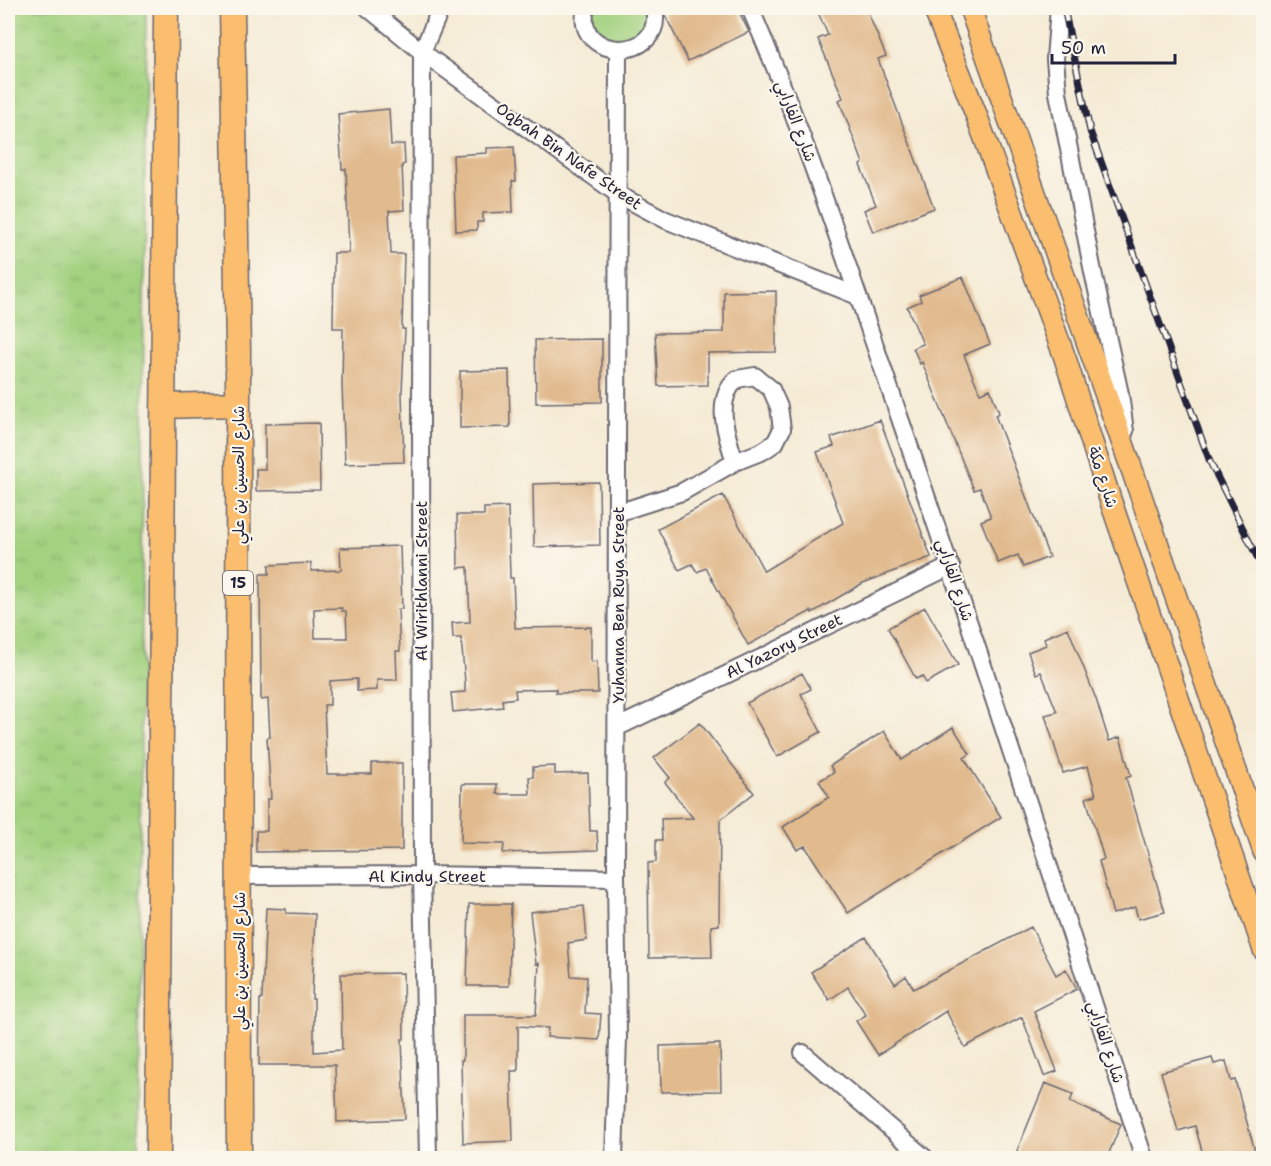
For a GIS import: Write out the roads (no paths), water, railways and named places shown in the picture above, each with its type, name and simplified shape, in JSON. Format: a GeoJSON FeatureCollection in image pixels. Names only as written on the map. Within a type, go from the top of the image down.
{"type":"FeatureCollection","features":[{"type":"Feature","properties":{"kind":"highway"},"geometry":{"type":"LineString","coordinates":[[158,1158],[166,8]]}},
{"type":"Feature","properties":{"kind":"highway","name":"شارع الحسين بن علي"},"geometry":{"type":"LineString","coordinates":[[232,8],[238,404],[239,1158]]}},
{"type":"Feature","properties":{"kind":"highway"},"geometry":{"type":"LineString","coordinates":[[163,406],[238,404]]}},
{"type":"Feature","properties":{"kind":"main road","name":"شارع مكة"},"geometry":{"type":"LineString","coordinates":[[933,8],[977,117],[1065,357],[1110,499],[1263,950]]}},
{"type":"Feature","properties":{"kind":"main road","name":"شارع مكة"},"geometry":{"type":"LineString","coordinates":[[970,8],[1130,461],[1263,852]]}},
{"type":"Feature","properties":{"kind":"street","name":"Oqbah Bin Nafe Street"},"geometry":{"type":"LineString","coordinates":[[368,8],[422,52],[619,195],[666,220],[858,296]]}},
{"type":"Feature","properties":{"kind":"street","name":"Al Wirithlanni Street"},"geometry":{"type":"LineString","coordinates":[[428,1158],[422,875],[422,52],[441,8]]}},
{"type":"Feature","properties":{"kind":"street"},"geometry":{"type":"LineString","coordinates":[[586,8],[586,24],[590,34],[598,43],[618,50],[630,49],[640,44],[649,35],[654,25],[654,8]]}},
{"type":"Feature","properties":{"kind":"street","name":"شارع الفارابي"},"geometry":{"type":"LineString","coordinates":[[750,8],[814,168],[951,566],[1144,1158]]}},
{"type":"Feature","properties":{"kind":"street"},"geometry":{"type":"LineString","coordinates":[[1059,8],[1055,59],[1058,93],[1120,394],[1130,461]]}},
{"type":"Feature","properties":{"kind":"street","name":"Yuhanna Ben Ruya Street"},"geometry":{"type":"LineString","coordinates":[[614,1158],[618,1038],[616,878],[618,50]]}},
{"type":"Feature","properties":{"kind":"street"},"geometry":{"type":"LineString","coordinates":[[617,513],[682,492],[735,462],[763,451],[775,443],[782,429],[779,407],[771,389],[754,376],[737,379],[725,396],[725,422],[735,462]]}},
{"type":"Feature","properties":{"kind":"street","name":"Al Yazory Street"},"geometry":{"type":"LineString","coordinates":[[618,727],[951,566]]}},
{"type":"Feature","properties":{"kind":"street","name":"Al Kindy Street"},"geometry":{"type":"LineString","coordinates":[[238,876],[422,875],[616,878]]}},
{"type":"Feature","properties":{"kind":"street"},"geometry":{"type":"LineString","coordinates":[[803,1053],[925,1158]]}},
{"type":"Feature","properties":{"kind":"railway"},"geometry":{"type":"LineString","coordinates":[[1064,8],[1090,131],[1210,462],[1264,571]]}}]}
